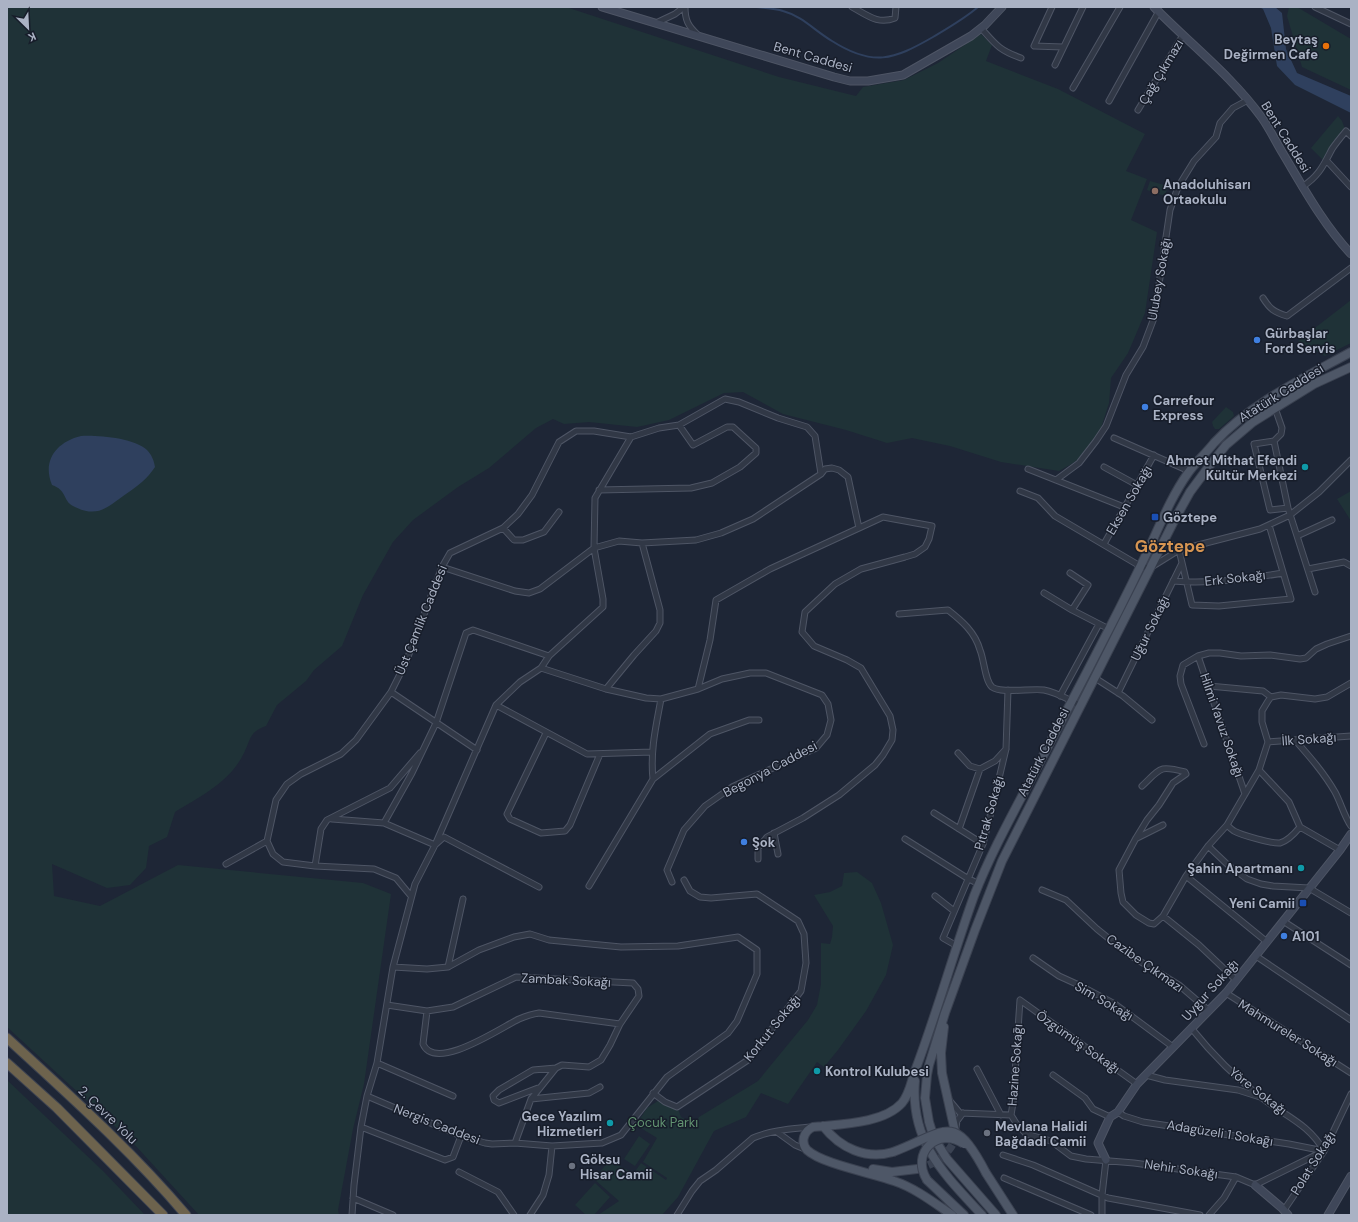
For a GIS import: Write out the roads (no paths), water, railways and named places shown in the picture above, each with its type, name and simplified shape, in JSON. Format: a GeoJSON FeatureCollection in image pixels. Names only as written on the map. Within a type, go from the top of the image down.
{"type":"FeatureCollection","features":[{"type":"Feature","properties":{"kind":"highway","name":"2. Çevre Yolu"},"geometry":{"type":"LineString","coordinates":[[7,1038],[103,1127],[150,1175],[186,1215]]}},
{"type":"Feature","properties":{"kind":"highway"},"geometry":{"type":"LineString","coordinates":[[7,1063],[57,1108],[163,1215]]}},
{"type":"Feature","properties":{"kind":"main road","name":"Atatürk Caddesi"},"geometry":{"type":"LineString","coordinates":[[919,1063],[930,1033],[956,946],[979,884],[996,844],[1109,629],[1179,487],[1189,472],[1217,440],[1245,415],[1281,392],[1351,352]]}},
{"type":"Feature","properties":{"kind":"main road","name":"Atatürk Caddesi"},"geometry":{"type":"LineString","coordinates":[[996,1215],[944,1154],[934,1138],[929,1122],[925,1098],[927,1075],[945,1013],[983,907],[1002,861],[1080,705],[1190,492],[1226,445],[1253,422],[1314,384],[1351,367]]}},
{"type":"Feature","properties":{"kind":"main road"},"geometry":{"type":"LineString","coordinates":[[945,1013],[941,1060],[942,1074],[956,1135]]}},
{"type":"Feature","properties":{"kind":"main road"},"geometry":{"type":"LineString","coordinates":[[919,1063],[908,1093],[904,1101],[897,1108],[886,1115],[873,1119],[812,1127],[808,1130],[804,1137],[804,1143],[807,1150],[830,1162],[896,1181],[923,1195],[952,1215]]}},
{"type":"Feature","properties":{"kind":"main road"},"geometry":{"type":"LineString","coordinates":[[919,1063],[914,1088],[916,1113],[920,1132],[926,1147],[936,1163],[982,1215]]}},
{"type":"Feature","properties":{"kind":"main road"},"geometry":{"type":"LineString","coordinates":[[824,1126],[828,1132],[843,1144],[859,1152],[878,1155],[893,1152],[940,1132],[953,1132],[964,1138],[1013,1215]]}},
{"type":"Feature","properties":{"kind":"main road"},"geometry":{"type":"LineString","coordinates":[[964,1215],[926,1180],[921,1163],[924,1153],[939,1139],[953,1138],[964,1143],[986,1173]]}},
{"type":"Feature","properties":{"kind":"main road"},"geometry":{"type":"LineString","coordinates":[[807,1150],[882,1171],[899,1172],[917,1169]]}},
{"type":"Feature","properties":{"kind":"street","name":"Bent Caddesi"},"geometry":{"type":"LineString","coordinates":[[602,7],[839,78],[850,81],[868,82],[903,75],[971,36],[1002,7]]}},
{"type":"Feature","properties":{"kind":"street"},"geometry":{"type":"LineString","coordinates":[[656,23],[675,14],[685,7]]}},
{"type":"Feature","properties":{"kind":"street"},"geometry":{"type":"LineString","coordinates":[[685,7],[685,17],[687,23],[700,37]]}},
{"type":"Feature","properties":{"kind":"street"},"geometry":{"type":"LineString","coordinates":[[852,7],[876,20],[887,21],[895,18],[896,7]]}},
{"type":"Feature","properties":{"kind":"street"},"geometry":{"type":"LineString","coordinates":[[1052,7],[1034,46],[1063,47]]}},
{"type":"Feature","properties":{"kind":"street"},"geometry":{"type":"LineString","coordinates":[[1055,64],[1083,7]]}},
{"type":"Feature","properties":{"kind":"street"},"geometry":{"type":"LineString","coordinates":[[1073,88],[1120,7]]}},
{"type":"Feature","properties":{"kind":"street"},"geometry":{"type":"LineString","coordinates":[[1315,7],[1351,24]]}},
{"type":"Feature","properties":{"kind":"street","name":"Bent Caddesi"},"geometry":{"type":"LineString","coordinates":[[1157,9],[1207,56],[1248,100],[1263,119],[1302,187],[1338,241],[1351,254]]}},
{"type":"Feature","properties":{"kind":"street"},"geometry":{"type":"LineString","coordinates":[[1109,101],[1157,9]]}},
{"type":"Feature","properties":{"kind":"street"},"geometry":{"type":"LineString","coordinates":[[981,28],[998,47],[1006,53],[1021,58]]}},
{"type":"Feature","properties":{"kind":"street","name":"Çağ Çıkmazı"},"geometry":{"type":"LineString","coordinates":[[1138,110],[1183,35]]}},
{"type":"Feature","properties":{"kind":"street","name":"Ulubey Sokağı"},"geometry":{"type":"LineString","coordinates":[[1056,480],[1079,463],[1106,426],[1126,376],[1143,347],[1154,318],[1170,210],[1178,187],[1194,161],[1216,137],[1220,123],[1233,108],[1248,100]]}},
{"type":"Feature","properties":{"kind":"street"},"geometry":{"type":"LineString","coordinates":[[1302,187],[1313,180],[1327,161],[1332,148],[1346,131],[1351,136]]}},
{"type":"Feature","properties":{"kind":"street"},"geometry":{"type":"LineString","coordinates":[[1327,161],[1351,187]]}},
{"type":"Feature","properties":{"kind":"street"},"geometry":{"type":"LineString","coordinates":[[1262,298],[1269,307],[1277,313],[1286,316],[1351,268]]}},
{"type":"Feature","properties":{"kind":"street","name":"Üst Çamlik Caddesi"},"geometry":{"type":"LineString","coordinates":[[267,842],[276,800],[287,784],[301,774],[341,754],[356,740],[391,692],[406,662],[442,567],[450,553],[503,528],[518,514],[532,495],[559,442],[576,431],[594,431],[631,437],[659,428],[679,425],[725,399],[739,402],[778,418],[807,427],[815,436],[821,474]]}},
{"type":"Feature","properties":{"kind":"street"},"geometry":{"type":"LineString","coordinates":[[1275,408],[1282,428],[1281,434],[1274,441],[1254,444],[1270,510],[1288,508]]}},
{"type":"Feature","properties":{"kind":"street"},"geometry":{"type":"LineString","coordinates":[[599,490],[691,488],[705,485],[712,483],[740,467],[756,453],[756,448],[733,427],[727,427],[693,445],[679,425]]}},
{"type":"Feature","properties":{"kind":"street"},"geometry":{"type":"LineString","coordinates":[[352,1215],[361,1127],[367,1096],[377,1063],[393,967],[415,884],[435,845],[496,705],[520,682],[541,668],[549,656],[603,606],[594,548],[595,498],[631,437]]}},
{"type":"Feature","properties":{"kind":"street","name":"Eksen Sokağı"},"geometry":{"type":"LineString","coordinates":[[1114,438],[1189,472]]}},
{"type":"Feature","properties":{"kind":"street"},"geometry":{"type":"LineString","coordinates":[[1274,441],[1288,508],[1315,592]]}},
{"type":"Feature","properties":{"kind":"street","name":"Eksen Sokağı"},"geometry":{"type":"LineString","coordinates":[[1104,544],[1154,456]]}},
{"type":"Feature","properties":{"kind":"street"},"geometry":{"type":"LineString","coordinates":[[1020,491],[1038,498],[1054,516],[1140,566],[1150,568],[1179,550],[1260,529],[1290,515],[1320,492],[1351,460]]}},
{"type":"Feature","properties":{"kind":"street"},"geometry":{"type":"LineString","coordinates":[[442,567],[514,591],[528,594],[540,589],[594,548],[619,541],[642,543],[696,540],[721,533],[753,519],[821,474],[825,469],[832,468],[839,470],[848,477],[859,528]]}},
{"type":"Feature","properties":{"kind":"street"},"geometry":{"type":"LineString","coordinates":[[1104,468],[1137,485]]}},
{"type":"Feature","properties":{"kind":"street"},"geometry":{"type":"LineString","coordinates":[[1028,469],[1124,507]]}},
{"type":"Feature","properties":{"kind":"street"},"geometry":{"type":"LineString","coordinates":[[503,528],[514,540],[523,540],[544,532],[559,512]]}},
{"type":"Feature","properties":{"kind":"street"},"geometry":{"type":"LineString","coordinates":[[698,689],[710,640],[716,600],[770,569],[883,518],[932,526],[929,540],[925,547],[906,558],[861,569],[835,584],[805,612],[802,632],[814,646],[847,660],[861,668],[890,716],[893,730],[892,740],[875,765],[840,794],[803,818],[766,838],[758,848],[758,859]]}},
{"type":"Feature","properties":{"kind":"street"},"geometry":{"type":"LineString","coordinates":[[1297,536],[1332,520]]}},
{"type":"Feature","properties":{"kind":"street"},"geometry":{"type":"LineString","coordinates":[[1165,540],[1179,550],[1192,605],[1220,606],[1291,599],[1268,525]]}},
{"type":"Feature","properties":{"kind":"street"},"geometry":{"type":"LineString","coordinates":[[606,689],[656,631],[660,623],[660,610],[642,543]]}},
{"type":"Feature","properties":{"kind":"street"},"geometry":{"type":"LineString","coordinates":[[1308,569],[1344,562],[1351,566]]}},
{"type":"Feature","properties":{"kind":"street","name":"Uğur Sokağı"},"geometry":{"type":"LineString","coordinates":[[1118,693],[1182,563]]}},
{"type":"Feature","properties":{"kind":"street","name":"Erk Sokağı"},"geometry":{"type":"LineString","coordinates":[[1173,581],[1224,581],[1283,573]]}},
{"type":"Feature","properties":{"kind":"street"},"geometry":{"type":"LineString","coordinates":[[1070,574],[1088,586],[1072,610]]}},
{"type":"Feature","properties":{"kind":"street"},"geometry":{"type":"LineString","coordinates":[[1044,593],[1072,610],[1109,629]]}},
{"type":"Feature","properties":{"kind":"street"},"geometry":{"type":"LineString","coordinates":[[898,614],[948,610],[964,623],[973,634],[980,649],[988,683],[993,688],[1008,690],[1044,690],[1080,705]]}},
{"type":"Feature","properties":{"kind":"street"},"geometry":{"type":"LineString","coordinates":[[1060,696],[1098,624]]}},
{"type":"Feature","properties":{"kind":"street"},"geometry":{"type":"LineString","coordinates":[[384,823],[426,746],[436,723],[466,633],[473,630],[549,656]]}},
{"type":"Feature","properties":{"kind":"street","name":"Hilmi Yavuz Sokağı"},"geometry":{"type":"LineString","coordinates":[[1204,744],[1181,684],[1180,676],[1183,665],[1198,656],[1220,652],[1241,656],[1270,655],[1300,659],[1306,658],[1316,649],[1351,636]]}},
{"type":"Feature","properties":{"kind":"street","name":"Hilmi Yavuz Sokağı"},"geometry":{"type":"LineString","coordinates":[[1198,656],[1245,794]]}},
{"type":"Feature","properties":{"kind":"street","name":"Begonya Caddesi"},"geometry":{"type":"LineString","coordinates":[[541,668],[606,689],[646,698],[661,699],[698,689],[722,679],[750,673],[766,672],[822,695],[828,704],[831,720],[827,735],[816,748],[732,787],[705,806],[684,830],[667,870],[672,882]]}},
{"type":"Feature","properties":{"kind":"street"},"geometry":{"type":"LineString","coordinates":[[1095,678],[1118,693],[1152,720]]}},
{"type":"Feature","properties":{"kind":"street"},"geometry":{"type":"LineString","coordinates":[[1142,786],[1162,768],[1170,768],[1185,772],[1186,774],[1173,783],[1147,820],[1119,870],[1123,902],[1136,915],[1149,923],[1154,924],[1163,916],[1186,876],[1208,846],[1226,825],[1258,770],[1268,742],[1262,722],[1262,711],[1271,697],[1281,695],[1315,699],[1327,697],[1351,683]]}},
{"type":"Feature","properties":{"kind":"street"},"geometry":{"type":"LineString","coordinates":[[1209,686],[1263,691],[1271,697]]}},
{"type":"Feature","properties":{"kind":"street","name":"Pıtrak Sokağı"},"geometry":{"type":"LineString","coordinates":[[956,946],[943,938],[982,844],[1006,749],[1008,690]]}},
{"type":"Feature","properties":{"kind":"street"},"geometry":{"type":"LineString","coordinates":[[391,692],[477,750]]}},
{"type":"Feature","properties":{"kind":"street"},"geometry":{"type":"LineString","coordinates":[[653,779],[651,763],[652,752],[661,699]]}},
{"type":"Feature","properties":{"kind":"street"},"geometry":{"type":"LineString","coordinates":[[496,705],[587,754],[652,752]]}},
{"type":"Feature","properties":{"kind":"street"},"geometry":{"type":"LineString","coordinates":[[589,886],[653,779],[710,734],[749,720],[759,720]]}},
{"type":"Feature","properties":{"kind":"street"},"geometry":{"type":"LineString","coordinates":[[546,733],[507,814],[510,819],[541,833],[565,831],[570,825],[600,754]]}},
{"type":"Feature","properties":{"kind":"street","name":"İlk Sokağı"},"geometry":{"type":"LineString","coordinates":[[1268,742],[1351,736]]}},
{"type":"Feature","properties":{"kind":"street"},"geometry":{"type":"LineString","coordinates":[[1296,740],[1323,773],[1336,794],[1351,826]]}},
{"type":"Feature","properties":{"kind":"street"},"geometry":{"type":"LineString","coordinates":[[314,866],[321,829],[327,820],[332,819],[390,788],[426,746]]}},
{"type":"Feature","properties":{"kind":"street"},"geometry":{"type":"LineString","coordinates":[[958,753],[970,766],[980,768],[995,761],[1006,749]]}},
{"type":"Feature","properties":{"kind":"street","name":"Pıtrak Sokağı"},"geometry":{"type":"LineString","coordinates":[[960,829],[980,768]]}},
{"type":"Feature","properties":{"kind":"street"},"geometry":{"type":"LineString","coordinates":[[1258,770],[1288,802],[1300,827],[1340,850]]}},
{"type":"Feature","properties":{"kind":"street"},"geometry":{"type":"LineString","coordinates":[[934,813],[982,844]]}},
{"type":"Feature","properties":{"kind":"street"},"geometry":{"type":"LineString","coordinates":[[332,819],[384,823],[435,845]]}},
{"type":"Feature","properties":{"kind":"street"},"geometry":{"type":"LineString","coordinates":[[1136,838],[1163,825]]}},
{"type":"Feature","properties":{"kind":"street"},"geometry":{"type":"LineString","coordinates":[[1226,825],[1241,834],[1274,843],[1281,843],[1291,837],[1300,827]]}},
{"type":"Feature","properties":{"kind":"street"},"geometry":{"type":"LineString","coordinates":[[774,833],[778,854]]}},
{"type":"Feature","properties":{"kind":"street","name":"Uygur Sokağı"},"geometry":{"type":"LineString","coordinates":[[1110,1117],[1118,1112],[1137,1084],[1192,1029],[1208,1010],[1226,994],[1351,834]]}},
{"type":"Feature","properties":{"kind":"street"},"geometry":{"type":"LineString","coordinates":[[435,845],[444,837],[539,887]]}},
{"type":"Feature","properties":{"kind":"street"},"geometry":{"type":"LineString","coordinates":[[905,838],[967,878],[979,884]]}},
{"type":"Feature","properties":{"kind":"street"},"geometry":{"type":"LineString","coordinates":[[226,864],[267,842],[273,854],[283,862],[314,866],[374,869],[396,878],[411,896]]}},
{"type":"Feature","properties":{"kind":"street"},"geometry":{"type":"LineString","coordinates":[[1208,846],[1228,865],[1248,879],[1261,884],[1273,886],[1309,888],[1351,913]]}},
{"type":"Feature","properties":{"kind":"street"},"geometry":{"type":"LineString","coordinates":[[1186,876],[1267,942]]}},
{"type":"Feature","properties":{"kind":"street","name":"Korkut Sokağı"},"geometry":{"type":"LineString","coordinates":[[654,1093],[665,1102],[677,1107],[748,1060],[801,991],[804,978],[806,963],[804,934],[798,921],[757,894],[711,898],[700,897],[690,891],[684,880]]}},
{"type":"Feature","properties":{"kind":"street"},"geometry":{"type":"LineString","coordinates":[[405,890],[415,884]]}},
{"type":"Feature","properties":{"kind":"street","name":"Cazibe Çıkmazı"},"geometry":{"type":"LineString","coordinates":[[1042,890],[1066,900],[1097,929],[1122,949],[1179,986],[1208,1010]]}},
{"type":"Feature","properties":{"kind":"street"},"geometry":{"type":"LineString","coordinates":[[935,896],[954,911]]}},
{"type":"Feature","properties":{"kind":"street"},"geometry":{"type":"LineString","coordinates":[[393,967],[427,970],[448,967],[462,899]]}},
{"type":"Feature","properties":{"kind":"street"},"geometry":{"type":"LineString","coordinates":[[1163,916],[1198,945],[1236,980]]}},
{"type":"Feature","properties":{"kind":"street"},"geometry":{"type":"LineString","coordinates":[[1283,921],[1351,965]]}},
{"type":"Feature","properties":{"kind":"street","name":"Nergis Caddesi"},"geometry":{"type":"LineString","coordinates":[[367,1096],[461,1136],[492,1144],[515,1142],[552,1146],[602,1143],[621,1135],[667,1077],[728,1033],[737,1021],[756,974],[757,950],[738,937],[678,946],[621,947],[549,940],[530,934],[514,937],[479,950],[448,967]]}},
{"type":"Feature","properties":{"kind":"street"},"geometry":{"type":"LineString","coordinates":[[1256,956],[1351,1020]]}},
{"type":"Feature","properties":{"kind":"street","name":"Sim Sokağı"},"geometry":{"type":"LineString","coordinates":[[1033,958],[1059,976],[1115,1004],[1173,1047]]}},
{"type":"Feature","properties":{"kind":"street","name":"Zambak Sokağı"},"geometry":{"type":"LineString","coordinates":[[387,1005],[427,1011],[453,1007],[516,977],[633,983],[638,989],[639,996],[620,1024]]}},
{"type":"Feature","properties":{"kind":"street","name":"Mahmureler Sokağı"},"geometry":{"type":"LineString","coordinates":[[1226,994],[1351,1073]]}},
{"type":"Feature","properties":{"kind":"street","name":"Özgümüş Sokağı"},"geometry":{"type":"LineString","coordinates":[[1020,1000],[1137,1084]]}},
{"type":"Feature","properties":{"kind":"street","name":"Hazine Sokaḡı"},"geometry":{"type":"LineString","coordinates":[[1020,1000],[1014,1103],[1011,1115],[1026,1134],[1051,1141],[1071,1156],[1086,1159],[1106,1160]]}},
{"type":"Feature","properties":{"kind":"street"},"geometry":{"type":"LineString","coordinates":[[427,1011],[423,1044],[425,1048],[433,1053],[471,1046],[519,1019],[539,1013],[620,1024],[601,1060],[589,1067],[562,1065],[556,1068],[533,1070],[499,1090],[493,1096],[494,1100],[499,1103],[540,1087]]}},
{"type":"Feature","properties":{"kind":"street","name":"Yöre Sokağı"},"geometry":{"type":"LineString","coordinates":[[1192,1029],[1232,1072],[1263,1098],[1301,1124],[1318,1140],[1324,1151]]}},
{"type":"Feature","properties":{"kind":"street"},"geometry":{"type":"LineString","coordinates":[[377,1063],[453,1096]]}},
{"type":"Feature","properties":{"kind":"street"},"geometry":{"type":"LineString","coordinates":[[515,1142],[531,1099],[556,1068]]}},
{"type":"Feature","properties":{"kind":"street"},"geometry":{"type":"LineString","coordinates":[[978,1069],[1001,1115]]}},
{"type":"Feature","properties":{"kind":"street"},"geometry":{"type":"LineString","coordinates":[[1053,1075],[1085,1098],[1093,1109],[1110,1117],[1098,1143],[1106,1160],[1102,1195],[1102,1215]]}},
{"type":"Feature","properties":{"kind":"street"},"geometry":{"type":"LineString","coordinates":[[1146,1075],[1165,1080],[1238,1090],[1263,1098]]}},
{"type":"Feature","properties":{"kind":"street"},"geometry":{"type":"LineString","coordinates":[[531,1099],[589,1093],[600,1087]]}},
{"type":"Feature","properties":{"kind":"street","name":"Polat Sokağı"},"geometry":{"type":"LineString","coordinates":[[1286,1213],[1324,1151],[1351,1094]]}},
{"type":"Feature","properties":{"kind":"street"},"geometry":{"type":"LineString","coordinates":[[948,1099],[958,1111],[963,1113],[1011,1115]]}},
{"type":"Feature","properties":{"kind":"street","name":"Adagüzeli 1 Sokaḡı"},"geometry":{"type":"LineString","coordinates":[[1118,1112],[1124,1116],[1143,1122],[1289,1144],[1324,1151]]}},
{"type":"Feature","properties":{"kind":"street"},"geometry":{"type":"LineString","coordinates":[[956,1135],[957,1121],[963,1113]]}},
{"type":"Feature","properties":{"kind":"street"},"geometry":{"type":"LineString","coordinates":[[361,1127],[445,1160],[453,1157],[461,1136]]}},
{"type":"Feature","properties":{"kind":"street"},"geometry":{"type":"LineString","coordinates":[[677,1215],[700,1181],[716,1170],[753,1138],[761,1134],[812,1127]]}},
{"type":"Feature","properties":{"kind":"street"},"geometry":{"type":"LineString","coordinates":[[777,1132],[795,1145],[807,1150]]}},
{"type":"Feature","properties":{"kind":"street"},"geometry":{"type":"LineString","coordinates":[[530,1215],[543,1195],[549,1175],[552,1146]]}},
{"type":"Feature","properties":{"kind":"street"},"geometry":{"type":"LineString","coordinates":[[1286,1213],[1256,1185],[1324,1151]]}},
{"type":"Feature","properties":{"kind":"street"},"geometry":{"type":"LineString","coordinates":[[1004,1155],[1033,1165],[1108,1198],[1200,1215]]}},
{"type":"Feature","properties":{"kind":"street","name":"Nehir Sokağı"},"geometry":{"type":"LineString","coordinates":[[1106,1160],[1236,1177],[1256,1185]]}},
{"type":"Feature","properties":{"kind":"street"},"geometry":{"type":"LineString","coordinates":[[459,1172],[498,1192],[514,1215]]}},
{"type":"Feature","properties":{"kind":"street"},"geometry":{"type":"LineString","coordinates":[[1328,1215],[1351,1176]]}},
{"type":"Feature","properties":{"kind":"street"},"geometry":{"type":"LineString","coordinates":[[1209,1215],[1224,1198],[1236,1177]]}},
{"type":"Feature","properties":{"kind":"street"},"geometry":{"type":"LineString","coordinates":[[1004,1178],[1091,1215]]}},
{"type":"Feature","properties":{"kind":"street"},"geometry":{"type":"LineString","coordinates":[[353,1198],[393,1215]]}},
{"type":"Feature","properties":{"kind":"water"},"geometry":{"type":"Polygon","coordinates":[[[1259,7],[1275,7],[1282,13],[1286,49],[1297,73],[1351,96],[1351,113],[1295,85],[1277,66],[1271,28],[1263,9],[1259,7]]]}},
{"type":"Feature","properties":{"kind":"water"},"geometry":{"type":"Polygon","coordinates":[[[81,436],[116,438],[134,443],[149,452],[155,467],[138,485],[102,510],[82,510],[70,504],[63,493],[57,487],[52,485],[49,476],[50,461],[53,454],[65,443],[81,436]]]}},
{"type":"Feature","properties":{"kind":"waterway"},"geometry":{"type":"LineString","coordinates":[[756,7],[777,9],[790,13],[846,49],[859,55],[871,57],[894,55],[919,45],[956,23],[978,7]]}},
{"type":"Feature","properties":{"kind":"tunnel"},"geometry":{"type":"LineString","coordinates":[[917,1169],[941,1158],[950,1148],[956,1136]]}},
{"type":"Feature","properties":{"kind":"place","name":"Beytaş Değirmen Cafe"},"geometry":{"type":"Point","coordinates":[1326,46]}},
{"type":"Feature","properties":{"kind":"place","name":"Anadoluhisarı Ortaokulu"},"geometry":{"type":"Point","coordinates":[1155,191]}},
{"type":"Feature","properties":{"kind":"place","name":"Gürbaşlar Ford Servis"},"geometry":{"type":"Point","coordinates":[1257,340]}},
{"type":"Feature","properties":{"kind":"place","name":"Carrefour Express"},"geometry":{"type":"Point","coordinates":[1145,407]}},
{"type":"Feature","properties":{"kind":"place","name":"Ahmet Mithat Efendi Kültür Merkezi"},"geometry":{"type":"Point","coordinates":[1305,467]}},
{"type":"Feature","properties":{"kind":"place","name":"Göztepe"},"geometry":{"type":"Point","coordinates":[1155,517]}},
{"type":"Feature","properties":{"kind":"place","name":"Şok"},"geometry":{"type":"Point","coordinates":[744,842]}},
{"type":"Feature","properties":{"kind":"place","name":"Şahin Apartmanı"},"geometry":{"type":"Point","coordinates":[1301,868]}},
{"type":"Feature","properties":{"kind":"place","name":"Yeni Camii"},"geometry":{"type":"Point","coordinates":[1303,903]}},
{"type":"Feature","properties":{"kind":"place","name":"A101"},"geometry":{"type":"Point","coordinates":[1284,936]}},
{"type":"Feature","properties":{"kind":"place","name":"Kontrol Kulubesi"},"geometry":{"type":"Point","coordinates":[817,1071]}},
{"type":"Feature","properties":{"kind":"place","name":"Gece Yazılım Hizmetleri"},"geometry":{"type":"Point","coordinates":[610,1123]}},
{"type":"Feature","properties":{"kind":"place","name":"Mevlana Halidi Bağdadi Camii"},"geometry":{"type":"Point","coordinates":[987,1133]}},
{"type":"Feature","properties":{"kind":"place","name":"Göksu Hisar Camii"},"geometry":{"type":"Point","coordinates":[572,1166]}},
{"type":"Feature","properties":{"kind":"district","name":"Göztepe"},"geometry":{"type":"Point","coordinates":[1170,546]}},
{"type":"Feature","properties":{"kind":"park label","name":"Çocuk Parkı"},"geometry":{"type":"Point","coordinates":[663,1122]}}]}
